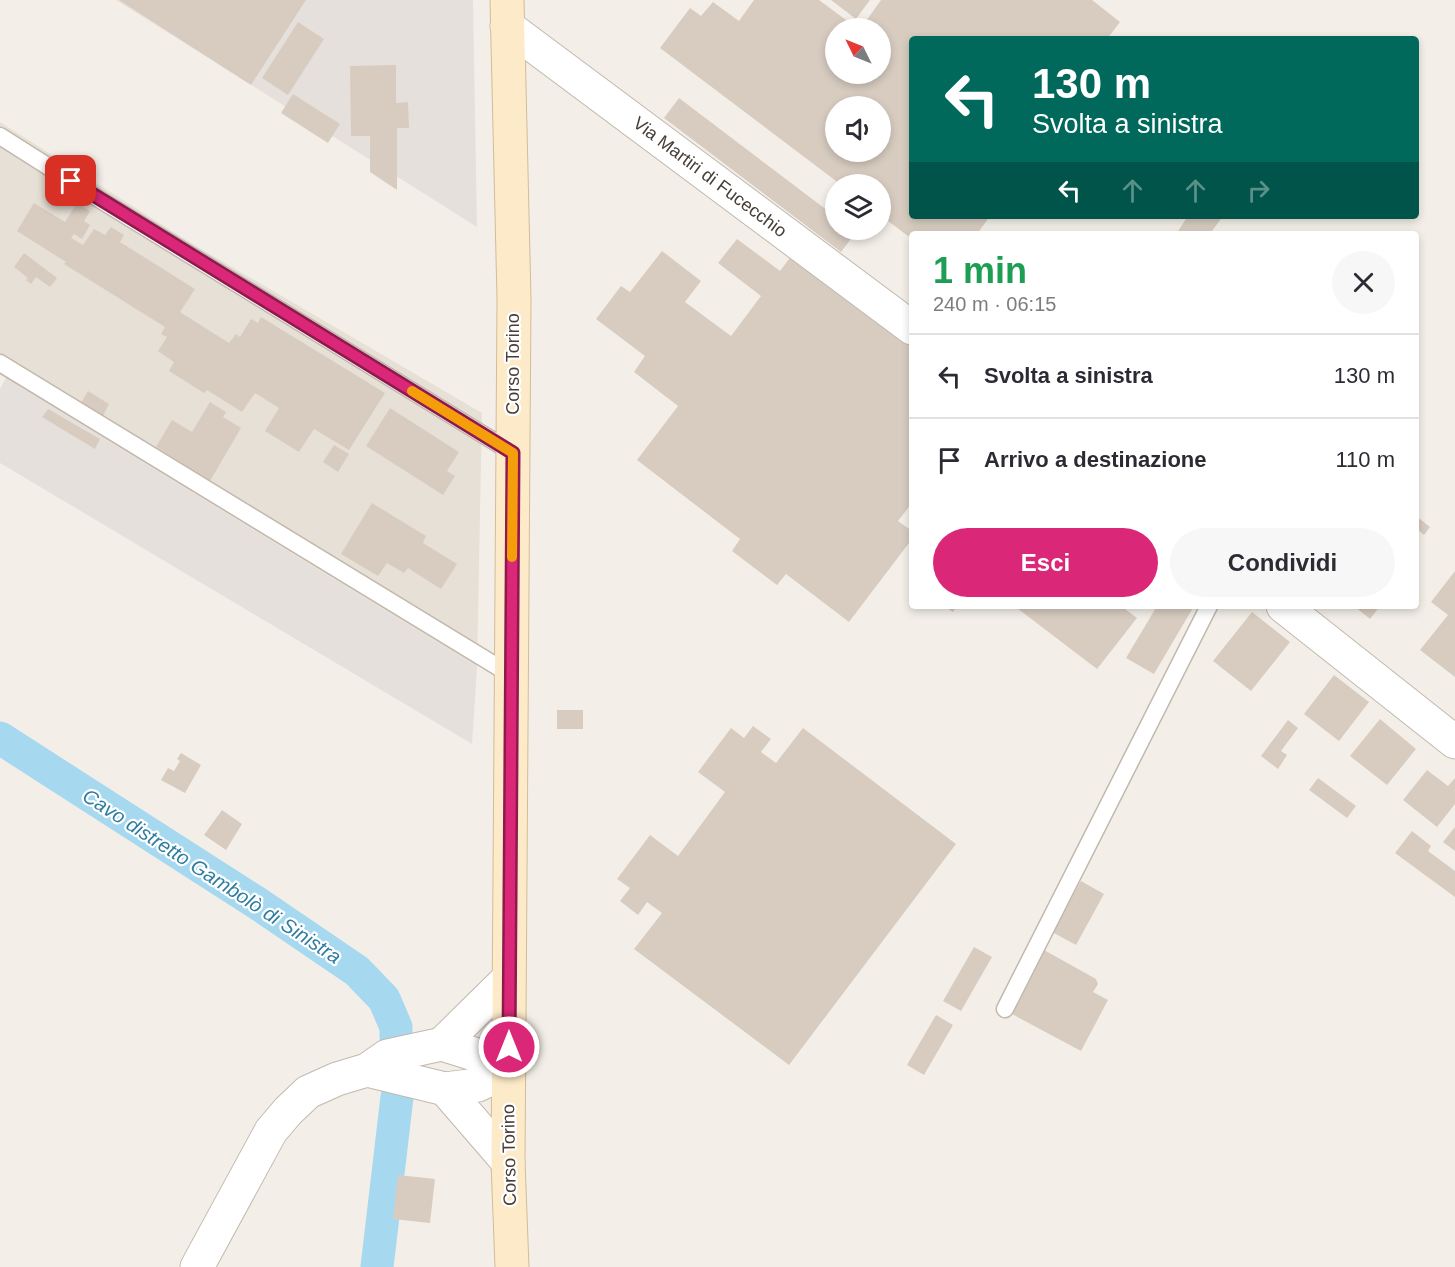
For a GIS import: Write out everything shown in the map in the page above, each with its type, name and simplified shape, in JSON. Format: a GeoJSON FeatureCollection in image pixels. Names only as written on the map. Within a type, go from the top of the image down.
{"type":"FeatureCollection","features":[{"type":"Feature","properties":{"kind":"main road","name":"Corso Torino"},"geometry":{"type":"LineString","coordinates":[[507,13],[514,299],[508,979],[508,1162],[512,1267]]}},
{"type":"Feature","properties":{"kind":"street","name":"Via Martiri di Fucecchio"},"geometry":{"type":"LineString","coordinates":[[507,13],[909,326]]}},
{"type":"Feature","properties":{"kind":"street"},"geometry":{"type":"LineString","coordinates":[[1287,609],[1455,742]]}},
{"type":"Feature","properties":{"kind":"street"},"geometry":{"type":"LineString","coordinates":[[442,1044],[508,979]]}},
{"type":"Feature","properties":{"kind":"street"},"geometry":{"type":"LineString","coordinates":[[197,1267],[272,1131],[288,1111],[308,1092],[337,1079],[367,1070],[387,1056],[442,1044],[480,1056],[509,1070]]}},
{"type":"Feature","properties":{"kind":"street"},"geometry":{"type":"LineString","coordinates":[[367,1070],[445,1089],[478,1085],[509,1070]]}},
{"type":"Feature","properties":{"kind":"street"},"geometry":{"type":"LineString","coordinates":[[445,1089],[508,1162]]}},
{"type":"Feature","properties":{"kind":"lane"},"geometry":{"type":"LineString","coordinates":[[0,136],[513,453]]}},
{"type":"Feature","properties":{"kind":"lane"},"geometry":{"type":"LineString","coordinates":[[0,363],[511,675]]}},
{"type":"Feature","properties":{"kind":"lane"},"geometry":{"type":"LineString","coordinates":[[1005,1009],[1207,609]]}},
{"type":"Feature","properties":{"kind":"shaded area"},"geometry":{"type":"Polygon","coordinates":[[[116,0],[473,0],[477,227],[116,0]]]}},
{"type":"Feature","properties":{"kind":"shaded area"},"geometry":{"type":"Polygon","coordinates":[[[0,122],[191,243],[482,413],[477,667],[0,374],[0,122]]]}},
{"type":"Feature","properties":{"kind":"shaded area"},"geometry":{"type":"Polygon","coordinates":[[[6,378],[477,667],[472,744],[0,463],[0,389],[6,378]]]}},
{"type":"Feature","properties":{"kind":"building"},"geometry":{"type":"Polygon","coordinates":[[[119,0],[306,0],[251,85],[119,0]]]}},
{"type":"Feature","properties":{"kind":"building"},"geometry":{"type":"Polygon","coordinates":[[[754,0],[819,0],[843,18],[825,18],[825,84],[891,84],[891,18],[868,18],[881,0],[1092,0],[1120,22],[1109,36],[909,36],[909,219],[988,219],[979,231],[909,231],[909,237],[891,223],[891,174],[827,174],[660,48],[690,8],[701,16],[713,2],[739,21],[754,0]]]}},
{"type":"Feature","properties":{"kind":"building"},"geometry":{"type":"Polygon","coordinates":[[[831,0],[870,0],[855,18],[831,0]]]}},
{"type":"Feature","properties":{"kind":"building"},"geometry":{"type":"Polygon","coordinates":[[[298,22],[324,39],[288,95],[262,78],[298,22]]]}},
{"type":"Feature","properties":{"kind":"building"},"geometry":{"type":"Polygon","coordinates":[[[396,65],[396,103],[408,102],[409,128],[397,128],[397,190],[370,172],[370,136],[351,136],[350,66],[396,65]]]}},
{"type":"Feature","properties":{"kind":"building"},"geometry":{"type":"Polygon","coordinates":[[[293,94],[340,124],[328,143],[281,113],[293,94]]]}},
{"type":"Feature","properties":{"kind":"building"},"geometry":{"type":"Polygon","coordinates":[[[679,98],[825,209],[825,240],[664,118],[679,98]]]}},
{"type":"Feature","properties":{"kind":"building"},"geometry":{"type":"Polygon","coordinates":[[[34,203],[65,222],[77,203],[90,211],[84,221],[90,225],[82,239],[74,234],[71,238],[83,245],[94,229],[105,235],[111,227],[124,235],[120,242],[195,289],[180,312],[229,343],[236,334],[240,337],[251,319],[258,323],[261,317],[385,393],[349,450],[314,429],[299,452],[265,431],[279,408],[255,393],[242,412],[207,390],[204,393],[169,371],[174,362],[158,351],[167,337],[161,334],[165,327],[64,264],[66,262],[17,231],[34,203]]]}},
{"type":"Feature","properties":{"kind":"building"},"geometry":{"type":"Polygon","coordinates":[[[1186,219],[1221,219],[1212,231],[1178,231],[1186,219]]]}},
{"type":"Feature","properties":{"kind":"building"},"geometry":{"type":"Polygon","coordinates":[[[737,239],[780,271],[792,255],[909,344],[909,507],[898,521],[909,529],[909,543],[849,622],[786,574],[777,585],[732,551],[740,539],[637,460],[678,406],[634,372],[645,356],[596,319],[621,286],[630,292],[662,251],[701,281],[685,302],[731,336],[761,296],[718,263],[737,239]]]}},
{"type":"Feature","properties":{"kind":"building"},"geometry":{"type":"Polygon","coordinates":[[[825,240],[850,240],[841,252],[825,240]]]}},
{"type":"Feature","properties":{"kind":"building"},"geometry":{"type":"Polygon","coordinates":[[[24,253],[57,278],[50,287],[36,277],[31,284],[26,280],[28,278],[14,267],[24,253]]]}},
{"type":"Feature","properties":{"kind":"building"},"geometry":{"type":"Polygon","coordinates":[[[88,391],[109,404],[103,416],[81,403],[88,391]]]}},
{"type":"Feature","properties":{"kind":"building"},"geometry":{"type":"Polygon","coordinates":[[[210,402],[226,412],[223,417],[241,428],[210,481],[156,447],[172,420],[192,432],[210,402]]]}},
{"type":"Feature","properties":{"kind":"building"},"geometry":{"type":"Polygon","coordinates":[[[390,408],[459,452],[447,471],[455,476],[443,495],[366,446],[390,408]]]}},
{"type":"Feature","properties":{"kind":"building"},"geometry":{"type":"Polygon","coordinates":[[[48,409],[100,439],[95,449],[42,417],[48,409]]]}},
{"type":"Feature","properties":{"kind":"building"},"geometry":{"type":"Polygon","coordinates":[[[334,445],[349,454],[338,472],[323,462],[334,445]]]}},
{"type":"Feature","properties":{"kind":"building"},"geometry":{"type":"Polygon","coordinates":[[[372,503],[426,536],[423,543],[457,564],[441,589],[408,568],[404,573],[387,563],[378,576],[341,554],[372,503]]]}},
{"type":"Feature","properties":{"kind":"building"},"geometry":{"type":"Polygon","coordinates":[[[1419,518],[1430,527],[1424,535],[1419,531],[1419,518]]]}},
{"type":"Feature","properties":{"kind":"building"},"geometry":{"type":"Polygon","coordinates":[[[1455,571],[1455,677],[1420,650],[1448,615],[1431,602],[1455,571]]]}},
{"type":"Feature","properties":{"kind":"building"},"geometry":{"type":"Polygon","coordinates":[[[1018,609],[1125,609],[1137,618],[1097,669],[1018,609]]]}},
{"type":"Feature","properties":{"kind":"building"},"geometry":{"type":"Polygon","coordinates":[[[1155,609],[1192,609],[1154,674],[1126,658],[1155,609]]]}},
{"type":"Feature","properties":{"kind":"building"},"geometry":{"type":"Polygon","coordinates":[[[1358,609],[1378,609],[1370,619],[1358,609]]]}},
{"type":"Feature","properties":{"kind":"building"},"geometry":{"type":"Polygon","coordinates":[[[1252,612],[1290,642],[1251,691],[1213,661],[1252,612]]]}},
{"type":"Feature","properties":{"kind":"building"},"geometry":{"type":"Polygon","coordinates":[[[1334,675],[1369,702],[1339,741],[1304,714],[1334,675]]]}},
{"type":"Feature","properties":{"kind":"building"},"geometry":{"type":"Polygon","coordinates":[[[557,710],[583,710],[583,729],[557,729],[557,710]]]}},
{"type":"Feature","properties":{"kind":"building"},"geometry":{"type":"Polygon","coordinates":[[[1380,719],[1416,749],[1387,785],[1350,756],[1380,719]]]}},
{"type":"Feature","properties":{"kind":"building"},"geometry":{"type":"Polygon","coordinates":[[[1288,720],[1298,728],[1281,751],[1287,755],[1278,769],[1261,756],[1288,720]]]}},
{"type":"Feature","properties":{"kind":"building"},"geometry":{"type":"Polygon","coordinates":[[[753,726],[771,739],[761,752],[776,763],[803,728],[956,844],[789,1065],[634,949],[662,913],[647,902],[638,915],[620,901],[630,888],[617,879],[650,835],[678,856],[725,792],[698,772],[731,728],[744,738],[753,726]]]}},
{"type":"Feature","properties":{"kind":"building"},"geometry":{"type":"Polygon","coordinates":[[[181,753],[201,765],[185,793],[161,780],[168,768],[174,771],[180,761],[177,759],[181,753]]]}},
{"type":"Feature","properties":{"kind":"building"},"geometry":{"type":"Polygon","coordinates":[[[1427,770],[1448,786],[1455,778],[1455,804],[1437,827],[1403,800],[1427,770]]]}},
{"type":"Feature","properties":{"kind":"building"},"geometry":{"type":"Polygon","coordinates":[[[1318,778],[1356,806],[1347,818],[1309,790],[1318,778]]]}},
{"type":"Feature","properties":{"kind":"building"},"geometry":{"type":"Polygon","coordinates":[[[222,810],[242,824],[226,850],[204,835],[222,810]]]}},
{"type":"Feature","properties":{"kind":"building"},"geometry":{"type":"Polygon","coordinates":[[[1455,827],[1455,851],[1443,842],[1455,827]]]}},
{"type":"Feature","properties":{"kind":"building"},"geometry":{"type":"Polygon","coordinates":[[[1412,831],[1431,846],[1428,851],[1455,871],[1455,897],[1395,853],[1412,831]]]}},
{"type":"Feature","properties":{"kind":"building"},"geometry":{"type":"Polygon","coordinates":[[[1081,881],[1104,894],[1076,945],[1052,932],[1081,881]]]}},
{"type":"Feature","properties":{"kind":"building"},"geometry":{"type":"Polygon","coordinates":[[[974,947],[992,957],[961,1011],[943,1001],[974,947]]]}},
{"type":"Feature","properties":{"kind":"building"},"geometry":{"type":"Polygon","coordinates":[[[1044,950],[1096,979],[1098,984],[1093,992],[1108,1000],[1081,1051],[1012,1014],[1044,950]]]}},
{"type":"Feature","properties":{"kind":"building"},"geometry":{"type":"Polygon","coordinates":[[[936,1015],[953,1025],[924,1075],[907,1065],[936,1015]]]}},
{"type":"Feature","properties":{"kind":"building"},"geometry":{"type":"Polygon","coordinates":[[[398,1175],[435,1179],[430,1223],[393,1219],[398,1175]]]}},
{"type":"Feature","properties":{"kind":"waterway","name":"Cavo distretto Gambolò di Sinistra"},"geometry":{"type":"LineString","coordinates":[[0,738],[257,903],[357,971],[384,999],[396,1027],[396,1037]]}},
{"type":"Feature","properties":{"kind":"waterway","name":"Cavo distretto Gambolò di Sinistra"},"geometry":{"type":"LineString","coordinates":[[377,1267],[397,1097]]}},
{"type":"Feature","properties":{"kind":"slow traffic"},"geometry":{"type":"LineString","coordinates":[[412,391],[513,453],[512,557]]}},
{"type":"Feature","properties":{"kind":"route"},"geometry":{"type":"LineString","coordinates":[[71,181],[513,453],[509,1047]]}}]}
